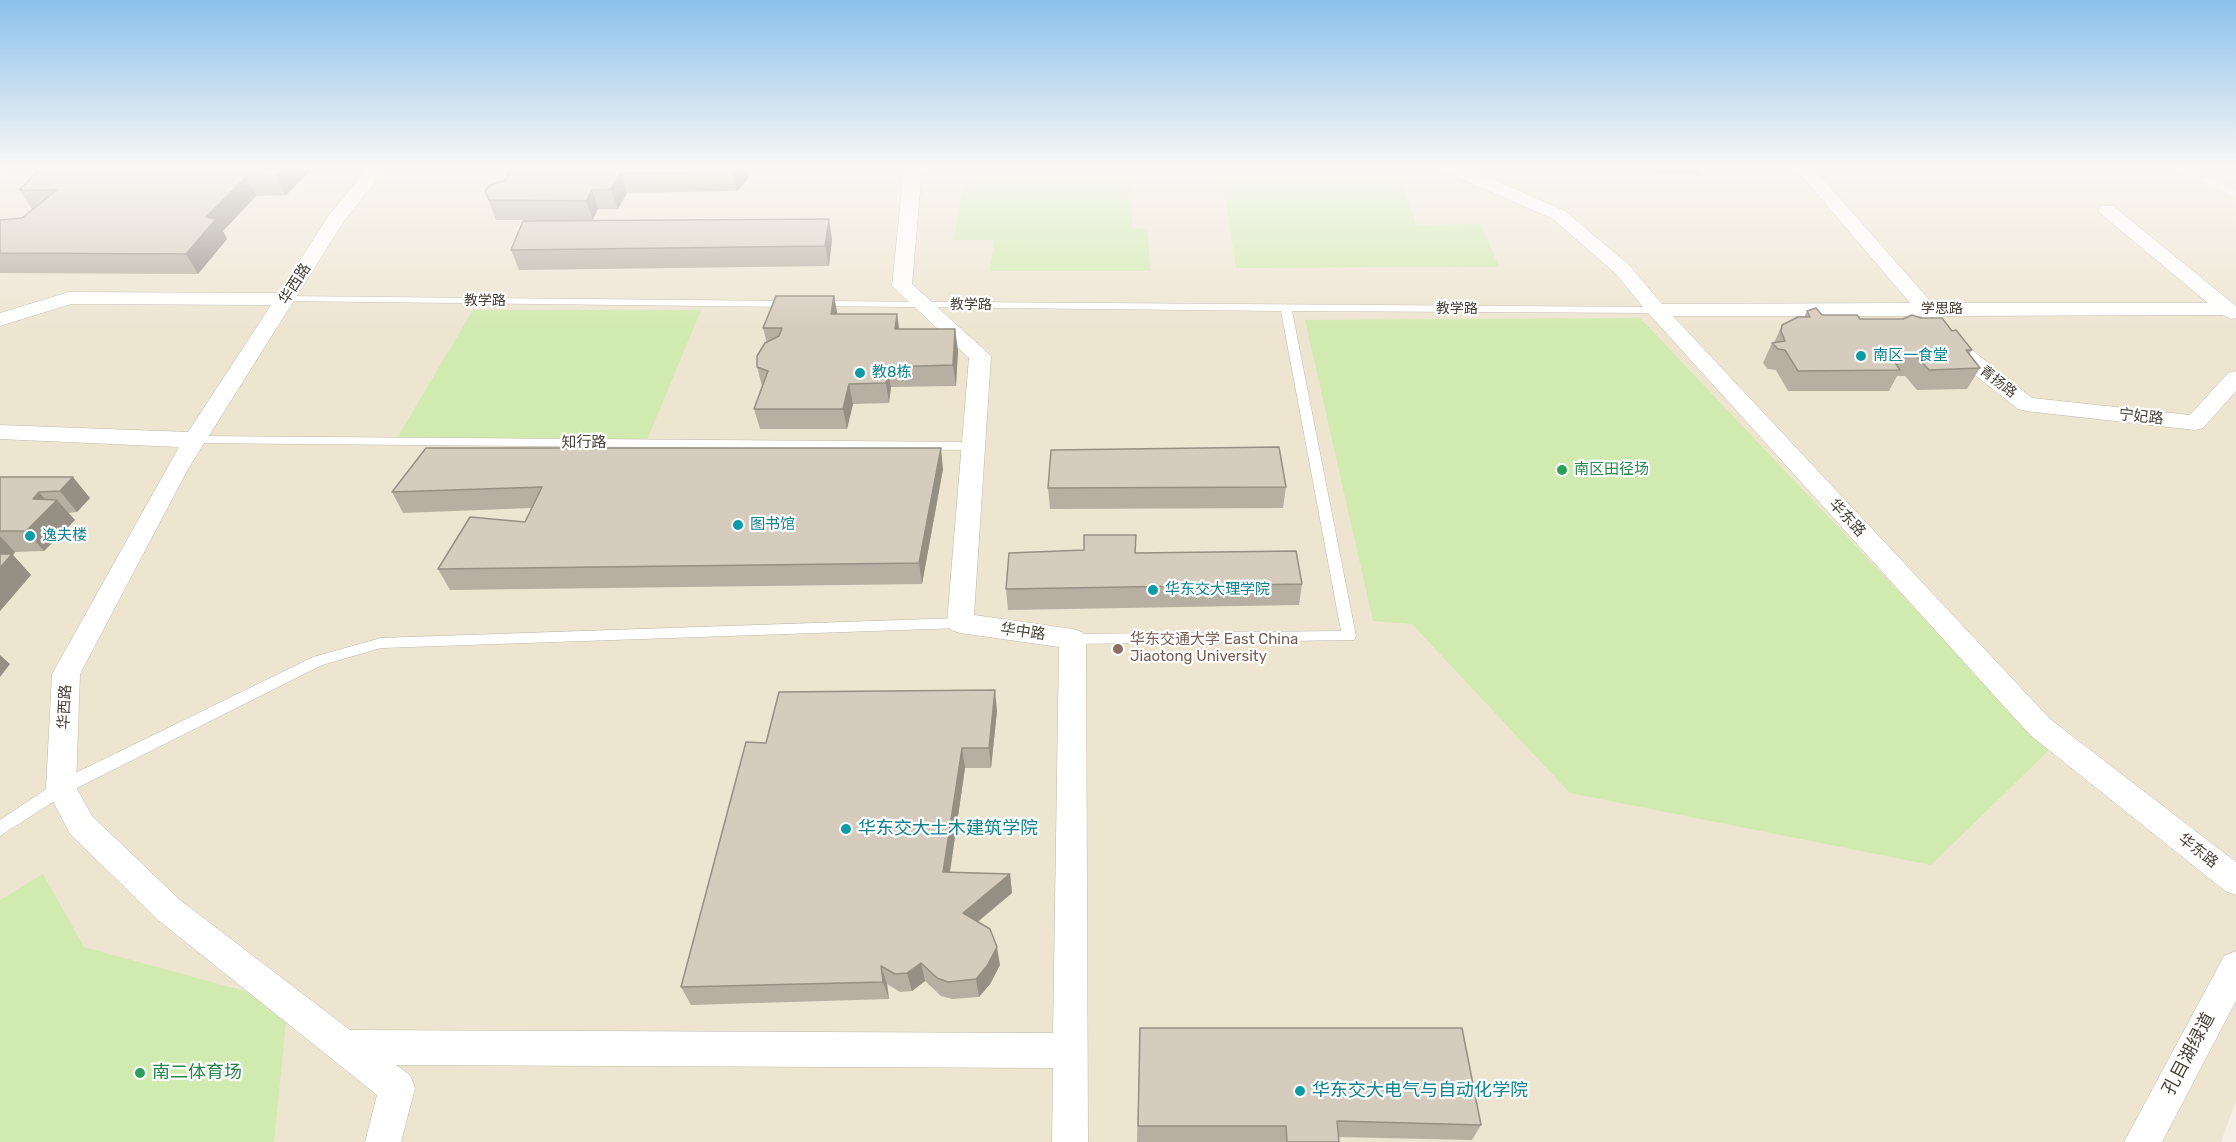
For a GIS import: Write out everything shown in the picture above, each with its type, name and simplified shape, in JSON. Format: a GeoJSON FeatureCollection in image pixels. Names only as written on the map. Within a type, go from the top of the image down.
{"type":"FeatureCollection","features":[{"type":"Feature","properties":{"kind":"street","name":"华西路"},"geometry":{"type":"LineString","coordinates":[[61,789],[66,674],[176,469],[334,222]]}},
{"type":"Feature","properties":{"kind":"street"},"geometry":{"type":"LineString","coordinates":[[908,222],[902,286],[980,356],[960,623]]}},
{"type":"Feature","properties":{"kind":"street","name":"华东路"},"geometry":{"type":"LineString","coordinates":[[1568,222],[1622,269],[1656,310],[2040,727],[2236,880]]}},
{"type":"Feature","properties":{"kind":"street","name":"青扬路"},"geometry":{"type":"LineString","coordinates":[[1851,222],[1969,359],[2026,404]]}},
{"type":"Feature","properties":{"kind":"street"},"geometry":{"type":"LineString","coordinates":[[2122,222],[2232,313]]}},
{"type":"Feature","properties":{"kind":"street"},"geometry":{"type":"LineString","coordinates":[[0,320],[69,298],[285,299]]}},
{"type":"Feature","properties":{"kind":"street","name":"学思路"},"geometry":{"type":"LineString","coordinates":[[1656,310],[1926,309],[2232,313]]}},
{"type":"Feature","properties":{"kind":"street","name":"宁妃路"},"geometry":{"type":"LineString","coordinates":[[2026,404],[2195,423],[2236,378]]}},
{"type":"Feature","properties":{"kind":"street"},"geometry":{"type":"LineString","coordinates":[[0,432],[194,440]]}},
{"type":"Feature","properties":{"kind":"street","name":"华中路"},"geometry":{"type":"LineString","coordinates":[[960,623],[1073,639]]}},
{"type":"Feature","properties":{"kind":"street"},"geometry":{"type":"LineString","coordinates":[[1070,1142],[1073,639]]}},
{"type":"Feature","properties":{"kind":"street"},"geometry":{"type":"LineString","coordinates":[[61,789],[81,825],[169,910],[398,1088],[383,1142]]}},
{"type":"Feature","properties":{"kind":"street","name":"孔目湖绿道"},"geometry":{"type":"LineString","coordinates":[[2142,1142],[2236,967]]}},
{"type":"Feature","properties":{"kind":"street"},"geometry":{"type":"LineString","coordinates":[[344,1047],[1071,1051]]}},
{"type":"Feature","properties":{"kind":"lane","name":"教学路"},"geometry":{"type":"LineString","coordinates":[[285,299],[1656,310]]}},
{"type":"Feature","properties":{"kind":"lane"},"geometry":{"type":"LineString","coordinates":[[1073,639],[1349,636],[1286,307]]}},
{"type":"Feature","properties":{"kind":"lane","name":"知行路"},"geometry":{"type":"LineString","coordinates":[[194,440],[974,446]]}},
{"type":"Feature","properties":{"kind":"lane"},"geometry":{"type":"LineString","coordinates":[[0,829],[61,789],[318,661],[381,643],[960,623]]}},
{"type":"Feature","properties":{"kind":"shaded area","name":"华东交通大学 East China Jiaotong University"},"geometry":{"type":"Polygon","coordinates":[[[0,222],[2236,222],[2236,1101],[2221,1142],[0,1142],[0,222]]]}},
{"type":"Feature","properties":{"kind":"green space"},"geometry":{"type":"Polygon","coordinates":[[[957,222],[1132,222],[1132,228],[1148,229],[1150,271],[990,271],[994,240],[954,240],[957,222]]]}},
{"type":"Feature","properties":{"kind":"green space"},"geometry":{"type":"Polygon","coordinates":[[[1229,222],[1481,224],[1499,267],[1236,268],[1229,222]]]}},
{"type":"Feature","properties":{"kind":"green space"},"geometry":{"type":"Polygon","coordinates":[[[473,310],[701,310],[647,440],[397,438],[473,310]]]}},
{"type":"Feature","properties":{"kind":"green space","name":"南区田径场"},"geometry":{"type":"Polygon","coordinates":[[[1640,318],[2049,750],[1931,865],[1570,793],[1412,624],[1373,621],[1305,320],[1640,318]]]}},
{"type":"Feature","properties":{"kind":"green space","name":"南二体育场"},"geometry":{"type":"Polygon","coordinates":[[[43,874],[84,947],[288,1003],[274,1142],[0,1142],[0,900],[43,874]]]}},
{"type":"Feature","properties":{"kind":"building"},"geometry":{"type":"Polygon","coordinates":[[[0,222],[213,222],[186,254],[0,253],[0,222]]]}},
{"type":"Feature","properties":{"kind":"building"},"geometry":{"type":"Polygon","coordinates":[[[522,222],[829,222],[825,246],[511,250],[522,222]]]}},
{"type":"Feature","properties":{"kind":"building","name":"教8栋"},"geometry":{"type":"Polygon","coordinates":[[[776,296],[834,296],[831,314],[897,314],[895,329],[955,329],[953,365],[887,367],[886,383],[849,384],[843,409],[754,409],[768,371],[757,367],[757,356],[765,343],[779,336],[782,328],[763,328],[776,296]]]}},
{"type":"Feature","properties":{"kind":"building"},"geometry":{"type":"Polygon","coordinates":[[[1816,308],[1822,315],[1857,315],[1860,319],[1903,319],[1912,315],[1921,318],[1942,318],[1952,331],[1956,330],[1972,350],[1966,350],[1980,368],[1929,370],[1916,356],[1890,355],[1900,370],[1798,371],[1785,350],[1778,349],[1772,343],[1785,341],[1781,331],[1782,325],[1798,317],[1810,317],[1807,311],[1816,308]]]}},
{"type":"Feature","properties":{"kind":"building"},"geometry":{"type":"Polygon","coordinates":[[[1279,447],[1286,487],[1048,488],[1051,450],[1279,447]]]}},
{"type":"Feature","properties":{"kind":"building","name":"图书馆"},"geometry":{"type":"Polygon","coordinates":[[[426,448],[941,448],[919,563],[438,569],[470,517],[525,522],[542,487],[392,492],[426,448]]]}},
{"type":"Feature","properties":{"kind":"building"},"geometry":{"type":"Polygon","coordinates":[[[0,477],[73,477],[60,491],[39,492],[33,499],[57,500],[26,531],[0,531],[0,477]]]}},
{"type":"Feature","properties":{"kind":"building"},"geometry":{"type":"Polygon","coordinates":[[[1084,535],[1136,535],[1135,553],[1296,551],[1302,584],[1006,589],[1009,553],[1084,550],[1084,535]]]}},
{"type":"Feature","properties":{"kind":"building"},"geometry":{"type":"Polygon","coordinates":[[[0,554],[12,554],[0,568],[0,554]]]}},
{"type":"Feature","properties":{"kind":"building","name":"华东交大土木建筑学院"},"geometry":{"type":"Polygon","coordinates":[[[995,690],[989,748],[962,748],[943,872],[1010,874],[963,913],[990,929],[997,947],[987,966],[976,979],[948,982],[937,978],[921,963],[907,973],[895,974],[881,966],[883,982],[681,987],[746,742],[766,743],[779,692],[995,690]]]}},
{"type":"Feature","properties":{"kind":"building","name":"华东交大电气与自动化学院"},"geometry":{"type":"Polygon","coordinates":[[[1140,1028],[1462,1028],[1481,1125],[1337,1121],[1339,1142],[1287,1142],[1286,1126],[1138,1126],[1140,1028]]]}},
{"type":"Feature","properties":{"kind":"place","name":"南区一食堂"},"geometry":{"type":"Point","coordinates":[1861,356]}},
{"type":"Feature","properties":{"kind":"place","name":"教8栋"},"geometry":{"type":"Point","coordinates":[860,373]}},
{"type":"Feature","properties":{"kind":"place","name":"南区田径场"},"geometry":{"type":"Point","coordinates":[1562,470]}},
{"type":"Feature","properties":{"kind":"place","name":"图书馆"},"geometry":{"type":"Point","coordinates":[738,525]}},
{"type":"Feature","properties":{"kind":"place","name":"逸夫楼"},"geometry":{"type":"Point","coordinates":[30,536]}},
{"type":"Feature","properties":{"kind":"place","name":"华东交大理学院"},"geometry":{"type":"Point","coordinates":[1153,590]}},
{"type":"Feature","properties":{"kind":"place","name":"华东交通大学 East China Jiaotong University"},"geometry":{"type":"Point","coordinates":[1118,649]}},
{"type":"Feature","properties":{"kind":"place","name":"华东交大土木建筑学院"},"geometry":{"type":"Point","coordinates":[846,829]}},
{"type":"Feature","properties":{"kind":"place","name":"南二体育场"},"geometry":{"type":"Point","coordinates":[140,1073]}},
{"type":"Feature","properties":{"kind":"place","name":"华东交大电气与自动化学院"},"geometry":{"type":"Point","coordinates":[1300,1091]}}]}
